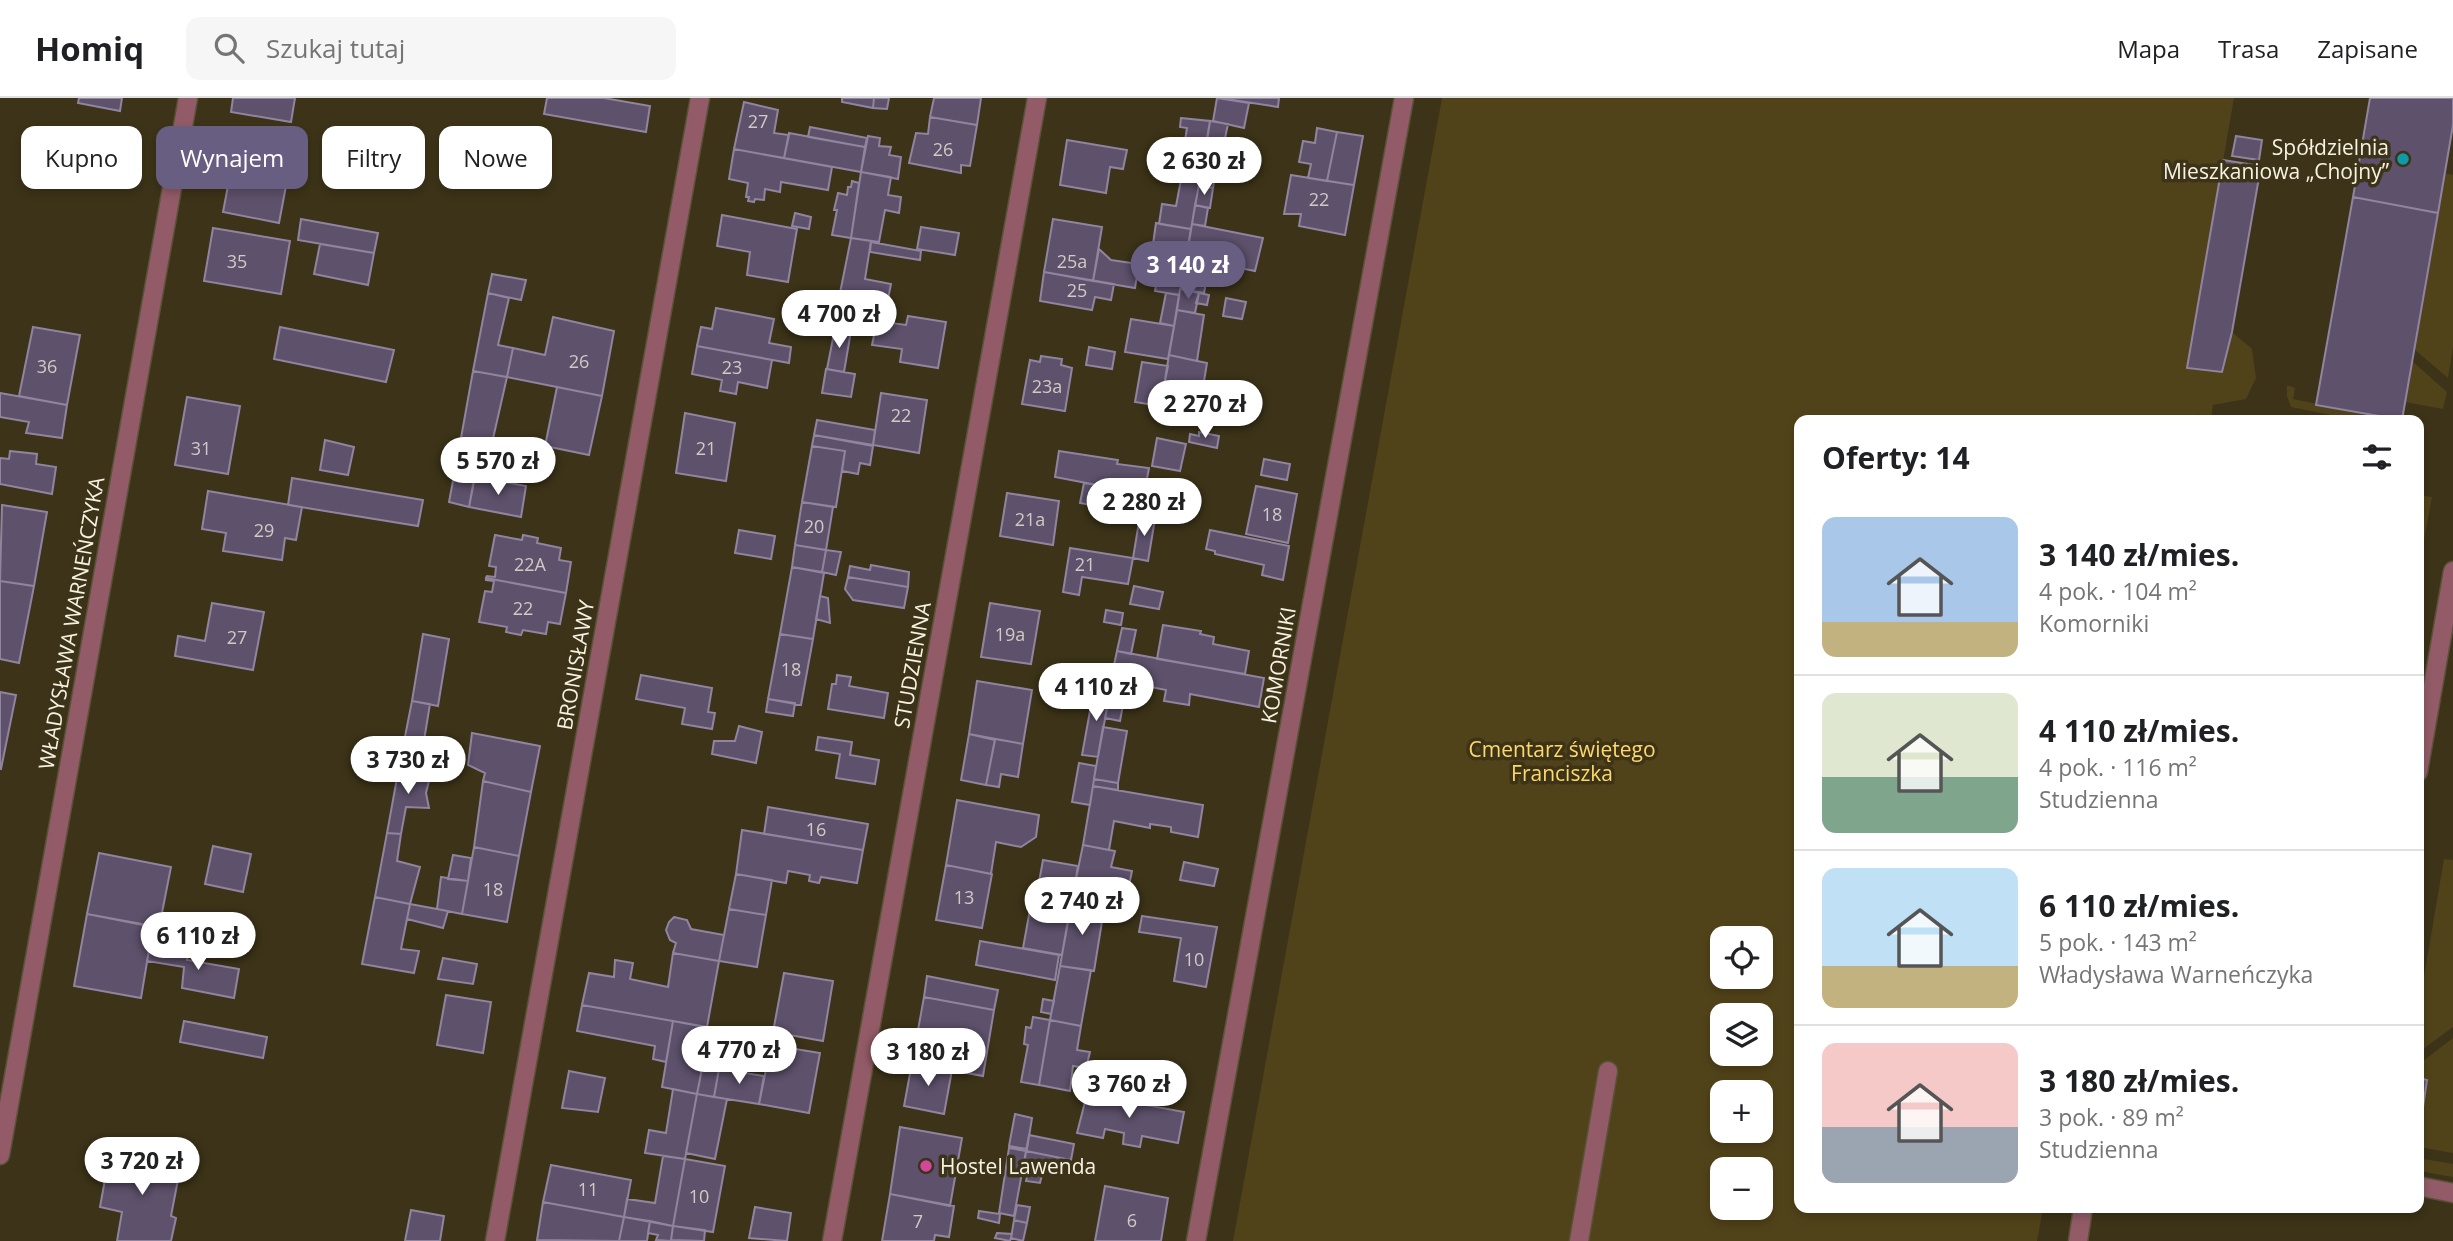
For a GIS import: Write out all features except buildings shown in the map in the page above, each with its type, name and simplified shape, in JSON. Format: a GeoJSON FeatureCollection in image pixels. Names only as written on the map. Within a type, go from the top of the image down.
{"type":"FeatureCollection","features":[{"type":"Feature","properties":{"kind":"street","name":"WŁADYSŁAWA WARNEŃCZYKA"},"geometry":{"type":"LineString","coordinates":[[0,1155],[188,98]]}},
{"type":"Feature","properties":{"kind":"street","name":"BRONISŁAWY"},"geometry":{"type":"LineString","coordinates":[[495,1241],[700,98]]}},
{"type":"Feature","properties":{"kind":"street","name":"STUDZIENNA"},"geometry":{"type":"LineString","coordinates":[[832,1241],[1037,98]]}},
{"type":"Feature","properties":{"kind":"street","name":"KOMORNIKI"},"geometry":{"type":"LineString","coordinates":[[1196,1241],[1404,98]]}},
{"type":"Feature","properties":{"kind":"street"},"geometry":{"type":"LineString","coordinates":[[2424,738],[2453,571]]}},
{"type":"Feature","properties":{"kind":"street"},"geometry":{"type":"LineString","coordinates":[[1579,1241],[1608,1071]]}},
{"type":"Feature","properties":{"kind":"street"},"geometry":{"type":"LineString","coordinates":[[2424,1187],[2453,1193]]}},
{"type":"Feature","properties":{"kind":"street"},"geometry":{"type":"LineString","coordinates":[[2078,1241],[2082,1213]]}},
{"type":"Feature","properties":{"kind":"green space","name":"Cmentarz świętego Franciszka"},"geometry":{"type":"Polygon","coordinates":[[[1442,98],[2234,98],[2187,367],[2222,372],[2232,332],[2252,349],[2256,378],[2246,399],[2213,405],[2211,415],[1794,415],[1794,1213],[2042,1213],[2037,1241],[1233,1241],[1442,98]]]}},
{"type":"Feature","properties":{"kind":"green space"},"geometry":{"type":"Polygon","coordinates":[[[2445,173],[2453,175],[2453,347],[2448,378],[2414,349],[2445,173]]]}},
{"type":"Feature","properties":{"kind":"green space"},"geometry":{"type":"Polygon","coordinates":[[[2412,361],[2447,392],[2443,409],[2405,402],[2412,361]]]}},
{"type":"Feature","properties":{"kind":"green space"},"geometry":{"type":"Polygon","coordinates":[[[2287,385],[2295,388],[2293,399],[2373,415],[2330,415],[2291,407],[2287,385]]]}},
{"type":"Feature","properties":{"kind":"green space"},"geometry":{"type":"Polygon","coordinates":[[[2424,496],[2432,497],[2424,540],[2424,496]]]}},
{"type":"Feature","properties":{"kind":"green space"},"geometry":{"type":"Polygon","coordinates":[[[2444,859],[2453,860],[2453,1027],[2424,1048],[2424,977],[2444,859]]]}},
{"type":"Feature","properties":{"kind":"green space"},"geometry":{"type":"Polygon","coordinates":[[[2453,1038],[2453,1153],[2424,1148],[2424,1100],[2427,1080],[2424,1079],[2424,1060],[2453,1038]]]}},
{"type":"Feature","properties":{"kind":"green space"},"geometry":{"type":"Polygon","coordinates":[[[2424,1159],[2453,1164],[2453,1177],[2424,1172],[2424,1159]]]}},
{"type":"Feature","properties":{"kind":"place","name":"Spółdzielnia Mieszkaniowa „Chojny”"},"geometry":{"type":"Point","coordinates":[2403,159]}},
{"type":"Feature","properties":{"kind":"place","name":"Hostel Lawenda"},"geometry":{"type":"Point","coordinates":[926,1166]}}]}
